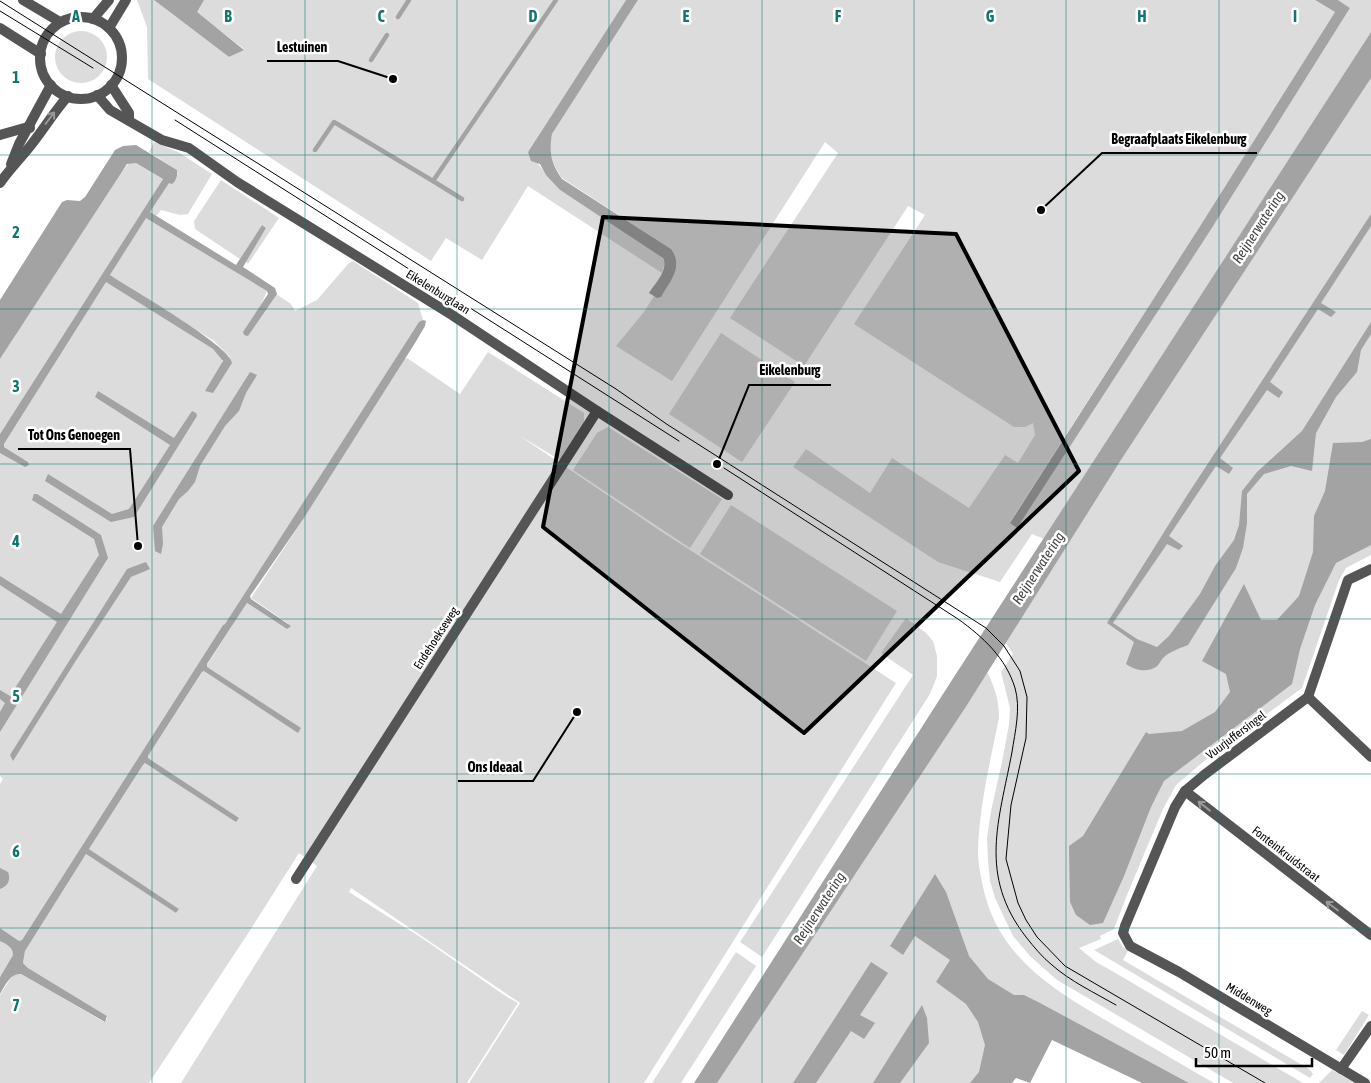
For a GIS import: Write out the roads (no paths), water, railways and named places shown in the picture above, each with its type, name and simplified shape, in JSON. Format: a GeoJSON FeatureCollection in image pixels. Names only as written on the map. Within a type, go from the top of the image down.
{"type":"FeatureCollection","features":[{"type":"Feature","properties":{"kind":"street"},"geometry":{"type":"LineString","coordinates":[[22,0],[60,22]]}},
{"type":"Feature","properties":{"kind":"street"},"geometry":{"type":"LineString","coordinates":[[93,19],[109,0]]}},
{"type":"Feature","properties":{"kind":"street"},"geometry":{"type":"LineString","coordinates":[[109,28],[126,0]]}},
{"type":"Feature","properties":{"kind":"street"},"geometry":{"type":"LineString","coordinates":[[76,17],[93,19],[109,28],[117,39],[121,51],[121,64],[118,76],[111,85],[97,95],[88,98],[68,96],[59,92],[44,76],[40,54],[45,39],[60,22],[76,17]]}},
{"type":"Feature","properties":{"kind":"street"},"geometry":{"type":"LineString","coordinates":[[0,28],[40,54]]}},
{"type":"Feature","properties":{"kind":"street"},"geometry":{"type":"LineString","coordinates":[[10,168],[19,144],[51,85]]}},
{"type":"Feature","properties":{"kind":"street"},"geometry":{"type":"LineString","coordinates":[[111,85],[128,113],[129,120]]}},
{"type":"Feature","properties":{"kind":"street","name":"Eikelenburglaan"},"geometry":{"type":"LineString","coordinates":[[97,95],[110,110],[162,140],[189,148],[237,182],[452,315],[728,495]]}},
{"type":"Feature","properties":{"kind":"street"},"geometry":{"type":"LineString","coordinates":[[0,183],[68,96]]}},
{"type":"Feature","properties":{"kind":"street"},"geometry":{"type":"LineString","coordinates":[[0,135],[28,127],[39,133]]}},
{"type":"Feature","properties":{"kind":"street","name":"Endehoekseweg"},"geometry":{"type":"LineString","coordinates":[[296,879],[597,411]]}},
{"type":"Feature","properties":{"kind":"street"},"geometry":{"type":"LineString","coordinates":[[1371,569],[1348,580],[1308,697],[1371,757]]}},
{"type":"Feature","properties":{"kind":"street","name":"Vuurjuffersingel"},"geometry":{"type":"LineString","coordinates":[[1123,933],[1175,806],[1186,791],[1204,775],[1308,697]]}},
{"type":"Feature","properties":{"kind":"street","name":"Fonteinkruidstraat"},"geometry":{"type":"LineString","coordinates":[[1186,791],[1371,935]]}},
{"type":"Feature","properties":{"kind":"street","name":"Middenweg"},"geometry":{"type":"LineString","coordinates":[[1123,933],[1130,946],[1179,972],[1365,1083]]}},
{"type":"Feature","properties":{"kind":"street"},"geometry":{"type":"LineString","coordinates":[[1341,1069],[1371,1026]]}},
{"type":"Feature","properties":{"kind":"water"},"geometry":{"type":"Polygon","coordinates":[[[154,0],[204,0],[197,12],[244,50],[229,57],[154,0]]]}},
{"type":"Feature","properties":{"kind":"water"},"geometry":{"type":"Polygon","coordinates":[[[626,0],[638,0],[552,134],[551,152],[555,168],[562,179],[671,249],[675,256],[676,268],[672,280],[661,297],[657,298],[649,293],[663,272],[663,258],[560,190],[546,175],[540,164],[531,161],[528,152],[626,0]]]}},
{"type":"Feature","properties":{"kind":"water"},"geometry":{"type":"Polygon","coordinates":[[[1315,0],[1338,0],[1350,8],[1210,231],[1017,528],[1010,523],[1335,12],[1315,0]]]}},
{"type":"Feature","properties":{"kind":"water","name":"Reijnerwatering"},"geometry":{"type":"Polygon","coordinates":[[[1371,32],[1371,78],[1121,460],[967,705],[717,1083],[694,1083],[952,680],[1371,32]]]}},
{"type":"Feature","properties":{"kind":"water"},"geometry":{"type":"Polygon","coordinates":[[[136,145],[177,170],[175,181],[172,184],[169,183],[150,212],[236,265],[262,225],[266,228],[243,267],[275,288],[277,294],[248,336],[244,335],[243,332],[268,294],[267,291],[146,218],[110,275],[198,331],[227,355],[232,363],[213,393],[205,391],[223,361],[213,349],[106,282],[4,444],[4,447],[28,462],[29,465],[25,467],[0,453],[0,434],[163,179],[136,163],[127,164],[0,359],[0,300],[62,202],[67,200],[80,201],[85,197],[115,150],[123,146],[136,145]]]}},
{"type":"Feature","properties":{"kind":"water"},"geometry":{"type":"Polygon","coordinates":[[[1371,214],[1371,226],[1321,303],[1336,312],[1331,317],[1318,309],[1270,382],[1283,392],[1279,398],[1267,390],[1220,458],[1233,468],[1229,474],[1216,466],[1169,536],[1183,546],[1179,550],[1167,544],[1113,623],[1137,639],[1157,647],[1169,636],[1200,594],[1215,566],[1234,540],[1239,525],[1242,491],[1257,472],[1302,431],[1371,322],[1371,334],[1361,350],[1357,372],[1336,397],[1316,433],[1312,471],[1291,466],[1264,474],[1247,494],[1247,523],[1243,548],[1236,568],[1188,645],[1168,654],[1152,669],[1140,670],[1129,666],[1126,664],[1134,642],[1107,623],[1186,497],[1371,214]]]}},
{"type":"Feature","properties":{"kind":"water"},"geometry":{"type":"Polygon","coordinates":[[[426,321],[425,326],[415,343],[304,518],[250,596],[251,599],[291,626],[287,629],[247,603],[207,664],[207,667],[301,728],[298,733],[204,671],[202,672],[148,758],[239,818],[236,822],[145,763],[89,849],[179,909],[176,913],[86,854],[25,951],[23,963],[28,968],[107,1016],[105,1022],[21,974],[11,978],[0,994],[0,977],[13,952],[0,941],[0,928],[19,941],[22,940],[223,625],[419,322],[426,321]]]}},
{"type":"Feature","properties":{"kind":"water"},"geometry":{"type":"Polygon","coordinates":[[[250,372],[257,375],[246,393],[239,411],[225,426],[200,466],[195,482],[179,499],[162,527],[163,544],[161,554],[155,551],[153,526],[250,372]]]}},
{"type":"Feature","properties":{"kind":"water"},"geometry":{"type":"Polygon","coordinates":[[[98,391],[174,438],[192,411],[197,416],[134,517],[111,522],[45,481],[48,474],[112,514],[129,509],[170,445],[95,397],[98,391]]]}},
{"type":"Feature","properties":{"kind":"water"},"geometry":{"type":"Polygon","coordinates":[[[1371,439],[1371,545],[1336,563],[1315,605],[1300,649],[1292,684],[1164,781],[1151,807],[1103,923],[1090,925],[1076,915],[1070,902],[1069,846],[1083,836],[1146,732],[1149,734],[1182,731],[1215,712],[1230,692],[1226,674],[1202,661],[1244,584],[1261,620],[1277,620],[1299,596],[1313,552],[1314,516],[1325,491],[1333,443],[1362,442],[1371,439]]]}},
{"type":"Feature","properties":{"kind":"water"},"geometry":{"type":"Polygon","coordinates":[[[34,494],[37,494],[101,535],[108,558],[0,732],[0,712],[5,703],[0,699],[0,690],[10,696],[57,622],[0,585],[0,576],[61,614],[99,555],[94,539],[32,500],[34,494]]]}},
{"type":"Feature","properties":{"kind":"water"},"geometry":{"type":"Polygon","coordinates":[[[146,562],[150,569],[131,577],[13,761],[10,755],[127,569],[146,562]]]}},
{"type":"Feature","properties":{"kind":"water"},"geometry":{"type":"Polygon","coordinates":[[[0,868],[8,872],[9,880],[0,889],[0,868]]]}},
{"type":"Feature","properties":{"kind":"water"},"geometry":{"type":"Polygon","coordinates":[[[935,874],[946,892],[969,956],[988,979],[1014,995],[1024,995],[1042,1004],[1189,1083],[1142,1083],[1052,1040],[1030,1083],[1016,1078],[1012,1083],[970,1083],[979,1072],[985,1045],[978,1022],[966,1004],[936,982],[950,960],[915,936],[903,955],[890,946],[935,874]]]}},
{"type":"Feature","properties":{"kind":"water"},"geometry":{"type":"Polygon","coordinates":[[[871,962],[888,973],[860,1015],[875,1023],[864,1039],[851,1031],[816,1083],[793,1083],[871,962]]]}},
{"type":"Feature","properties":{"kind":"water"},"geometry":{"type":"Polygon","coordinates":[[[922,1005],[927,1018],[929,1043],[900,1083],[873,1083],[922,1005]]]}},
{"type":"Feature","properties":{"kind":"waterway"},"geometry":{"type":"LineString","coordinates":[[398,17],[409,0]]}},
{"type":"Feature","properties":{"kind":"waterway"},"geometry":{"type":"LineString","coordinates":[[315,150],[334,122],[433,181],[556,0]]}},
{"type":"Feature","properties":{"kind":"waterway"},"geometry":{"type":"LineString","coordinates":[[371,60],[387,35]]}},
{"type":"Feature","properties":{"kind":"waterway"},"geometry":{"type":"LineString","coordinates":[[433,181],[462,199]]}},
{"type":"Feature","properties":{"kind":"tram line"},"geometry":{"type":"LineString","coordinates":[[0,1],[616,389],[668,425],[986,628],[1004,646],[1020,671],[1027,697],[1026,738],[1011,805],[1006,859],[1018,903],[1026,920],[1037,937],[1065,966],[1265,1083]]}},
{"type":"Feature","properties":{"kind":"tram line"},"geometry":{"type":"LineString","coordinates":[[0,11],[93,68]]}},
{"type":"Feature","properties":{"kind":"tram line"},"geometry":{"type":"LineString","coordinates":[[175,120],[679,441]]}},
{"type":"Feature","properties":{"kind":"tram line"},"geometry":{"type":"LineString","coordinates":[[724,468],[958,619],[985,641],[1000,658],[1011,677],[1017,696],[1016,728],[1002,801],[996,847],[997,869],[1002,892],[1011,914],[1026,937],[1045,959],[1075,982],[1116,1005]]}},
{"type":"Feature","properties":{"kind":"place","name":"Lestuinen"},"geometry":{"type":"Point","coordinates":[393,79]}},
{"type":"Feature","properties":{"kind":"place","name":"Begraafplaats Eikelenburg"},"geometry":{"type":"Point","coordinates":[1041,210]}},
{"type":"Feature","properties":{"kind":"place","name":"Eikelenburg"},"geometry":{"type":"Point","coordinates":[717,464]}},
{"type":"Feature","properties":{"kind":"place","name":"Tot Ons Genoegen"},"geometry":{"type":"Point","coordinates":[138,546]}},
{"type":"Feature","properties":{"kind":"place","name":"Ons Ideaal"},"geometry":{"type":"Point","coordinates":[577,712]}}]}
